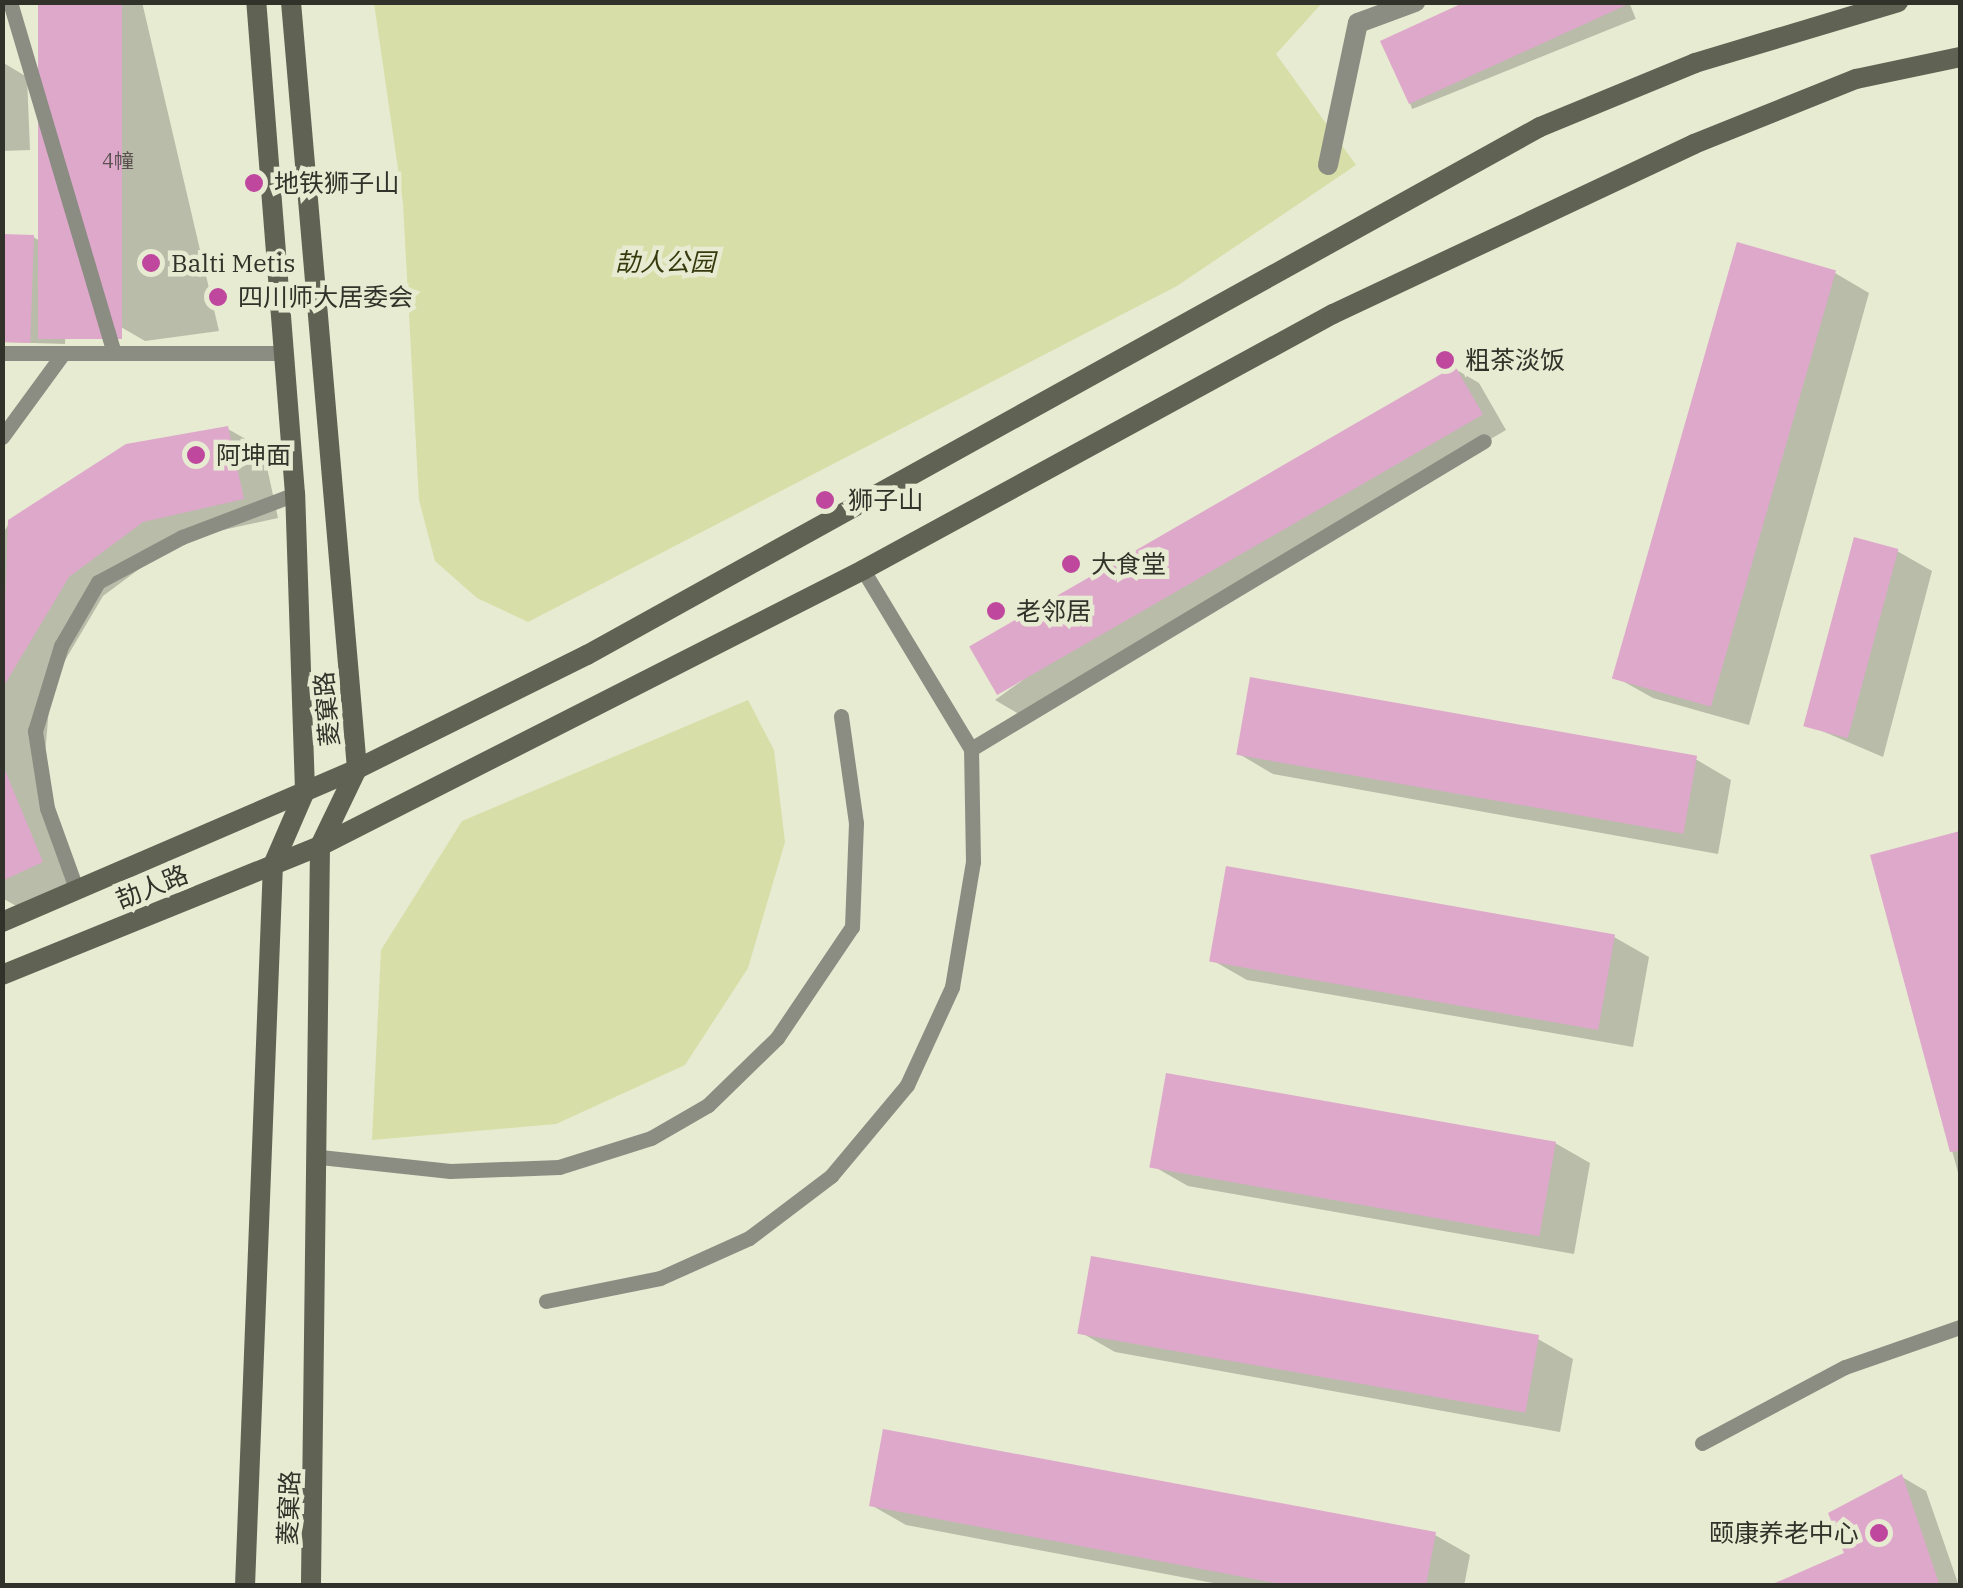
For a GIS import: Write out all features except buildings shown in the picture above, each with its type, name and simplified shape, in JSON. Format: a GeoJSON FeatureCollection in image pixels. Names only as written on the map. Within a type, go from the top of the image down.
{"type":"FeatureCollection","features":[{"type":"Feature","properties":{"kind":"street","name":"菱窠路"},"geometry":{"type":"LineString","coordinates":[[245,1586],[273,865],[305,791],[295,494],[256,2]]}},
{"type":"Feature","properties":{"kind":"street","name":"菱窠路"},"geometry":{"type":"LineString","coordinates":[[291,2],[357,769],[320,846],[320,1157],[312,1586]]}},
{"type":"Feature","properties":{"kind":"street"},"geometry":{"type":"LineString","coordinates":[[1328,165],[1358,23],[1415,2]]}},
{"type":"Feature","properties":{"kind":"street"},"geometry":{"type":"LineString","coordinates":[[2,922],[357,769],[587,654],[1540,128],[1695,62],[1898,2]]}},
{"type":"Feature","properties":{"kind":"street","name":"劼人路"},"geometry":{"type":"LineString","coordinates":[[2,975],[320,846],[864,570],[1332,314],[1676,153],[1856,79],[1960,57]]}},
{"type":"Feature","properties":{"kind":"lane"},"geometry":{"type":"LineString","coordinates":[[10,2],[114,353]]}},
{"type":"Feature","properties":{"kind":"lane"},"geometry":{"type":"LineString","coordinates":[[2,354],[284,353]]}},
{"type":"Feature","properties":{"kind":"lane"},"geometry":{"type":"LineString","coordinates":[[2,437],[62,355]]}},
{"type":"Feature","properties":{"kind":"lane"},"geometry":{"type":"LineString","coordinates":[[971,749],[1484,441]]}},
{"type":"Feature","properties":{"kind":"lane"},"geometry":{"type":"LineString","coordinates":[[76,888],[47,808],[34,731],[61,646],[98,582],[182,536],[295,494]]}},
{"type":"Feature","properties":{"kind":"lane"},"geometry":{"type":"LineString","coordinates":[[546,1300],[660,1278],[749,1238],[831,1176],[907,1085],[952,987],[973,862],[971,749],[864,570]]}},
{"type":"Feature","properties":{"kind":"lane"},"geometry":{"type":"LineString","coordinates":[[320,1157],[450,1171],[559,1166],[650,1138],[708,1105],[777,1038],[852,927],[856,823],[841,716]]}},
{"type":"Feature","properties":{"kind":"lane"},"geometry":{"type":"LineString","coordinates":[[1702,1443],[1845,1367],[1960,1326]]}},
{"type":"Feature","properties":{"kind":"green space","name":"劼人公园"},"geometry":{"type":"Polygon","coordinates":[[[374,3],[1322,3],[1276,54],[1356,165],[1177,286],[528,622],[477,598],[435,561],[419,500],[403,203],[374,3]]]}},
{"type":"Feature","properties":{"kind":"green space"},"geometry":{"type":"Polygon","coordinates":[[[748,700],[774,750],[785,842],[748,968],[685,1065],[556,1124],[372,1140],[381,950],[462,821],[748,700]]]}},
{"type":"Feature","properties":{"kind":"place","name":"地铁狮子山"},"geometry":{"type":"Point","coordinates":[254,183]}},
{"type":"Feature","properties":{"kind":"place","name":"Balti Metis"},"geometry":{"type":"Point","coordinates":[151,263]}},
{"type":"Feature","properties":{"kind":"place","name":"四川师大居委会"},"geometry":{"type":"Point","coordinates":[218,297]}},
{"type":"Feature","properties":{"kind":"place","name":"粗茶淡饭"},"geometry":{"type":"Point","coordinates":[1445,360]}},
{"type":"Feature","properties":{"kind":"place","name":"阿坤面"},"geometry":{"type":"Point","coordinates":[196,455]}},
{"type":"Feature","properties":{"kind":"place","name":"狮子山"},"geometry":{"type":"Point","coordinates":[825,500]}},
{"type":"Feature","properties":{"kind":"place","name":"大食堂"},"geometry":{"type":"Point","coordinates":[1071,564]}},
{"type":"Feature","properties":{"kind":"place","name":"老邻居"},"geometry":{"type":"Point","coordinates":[996,611]}},
{"type":"Feature","properties":{"kind":"place","name":"颐康养老中心"},"geometry":{"type":"Point","coordinates":[1879,1533]}}]}
